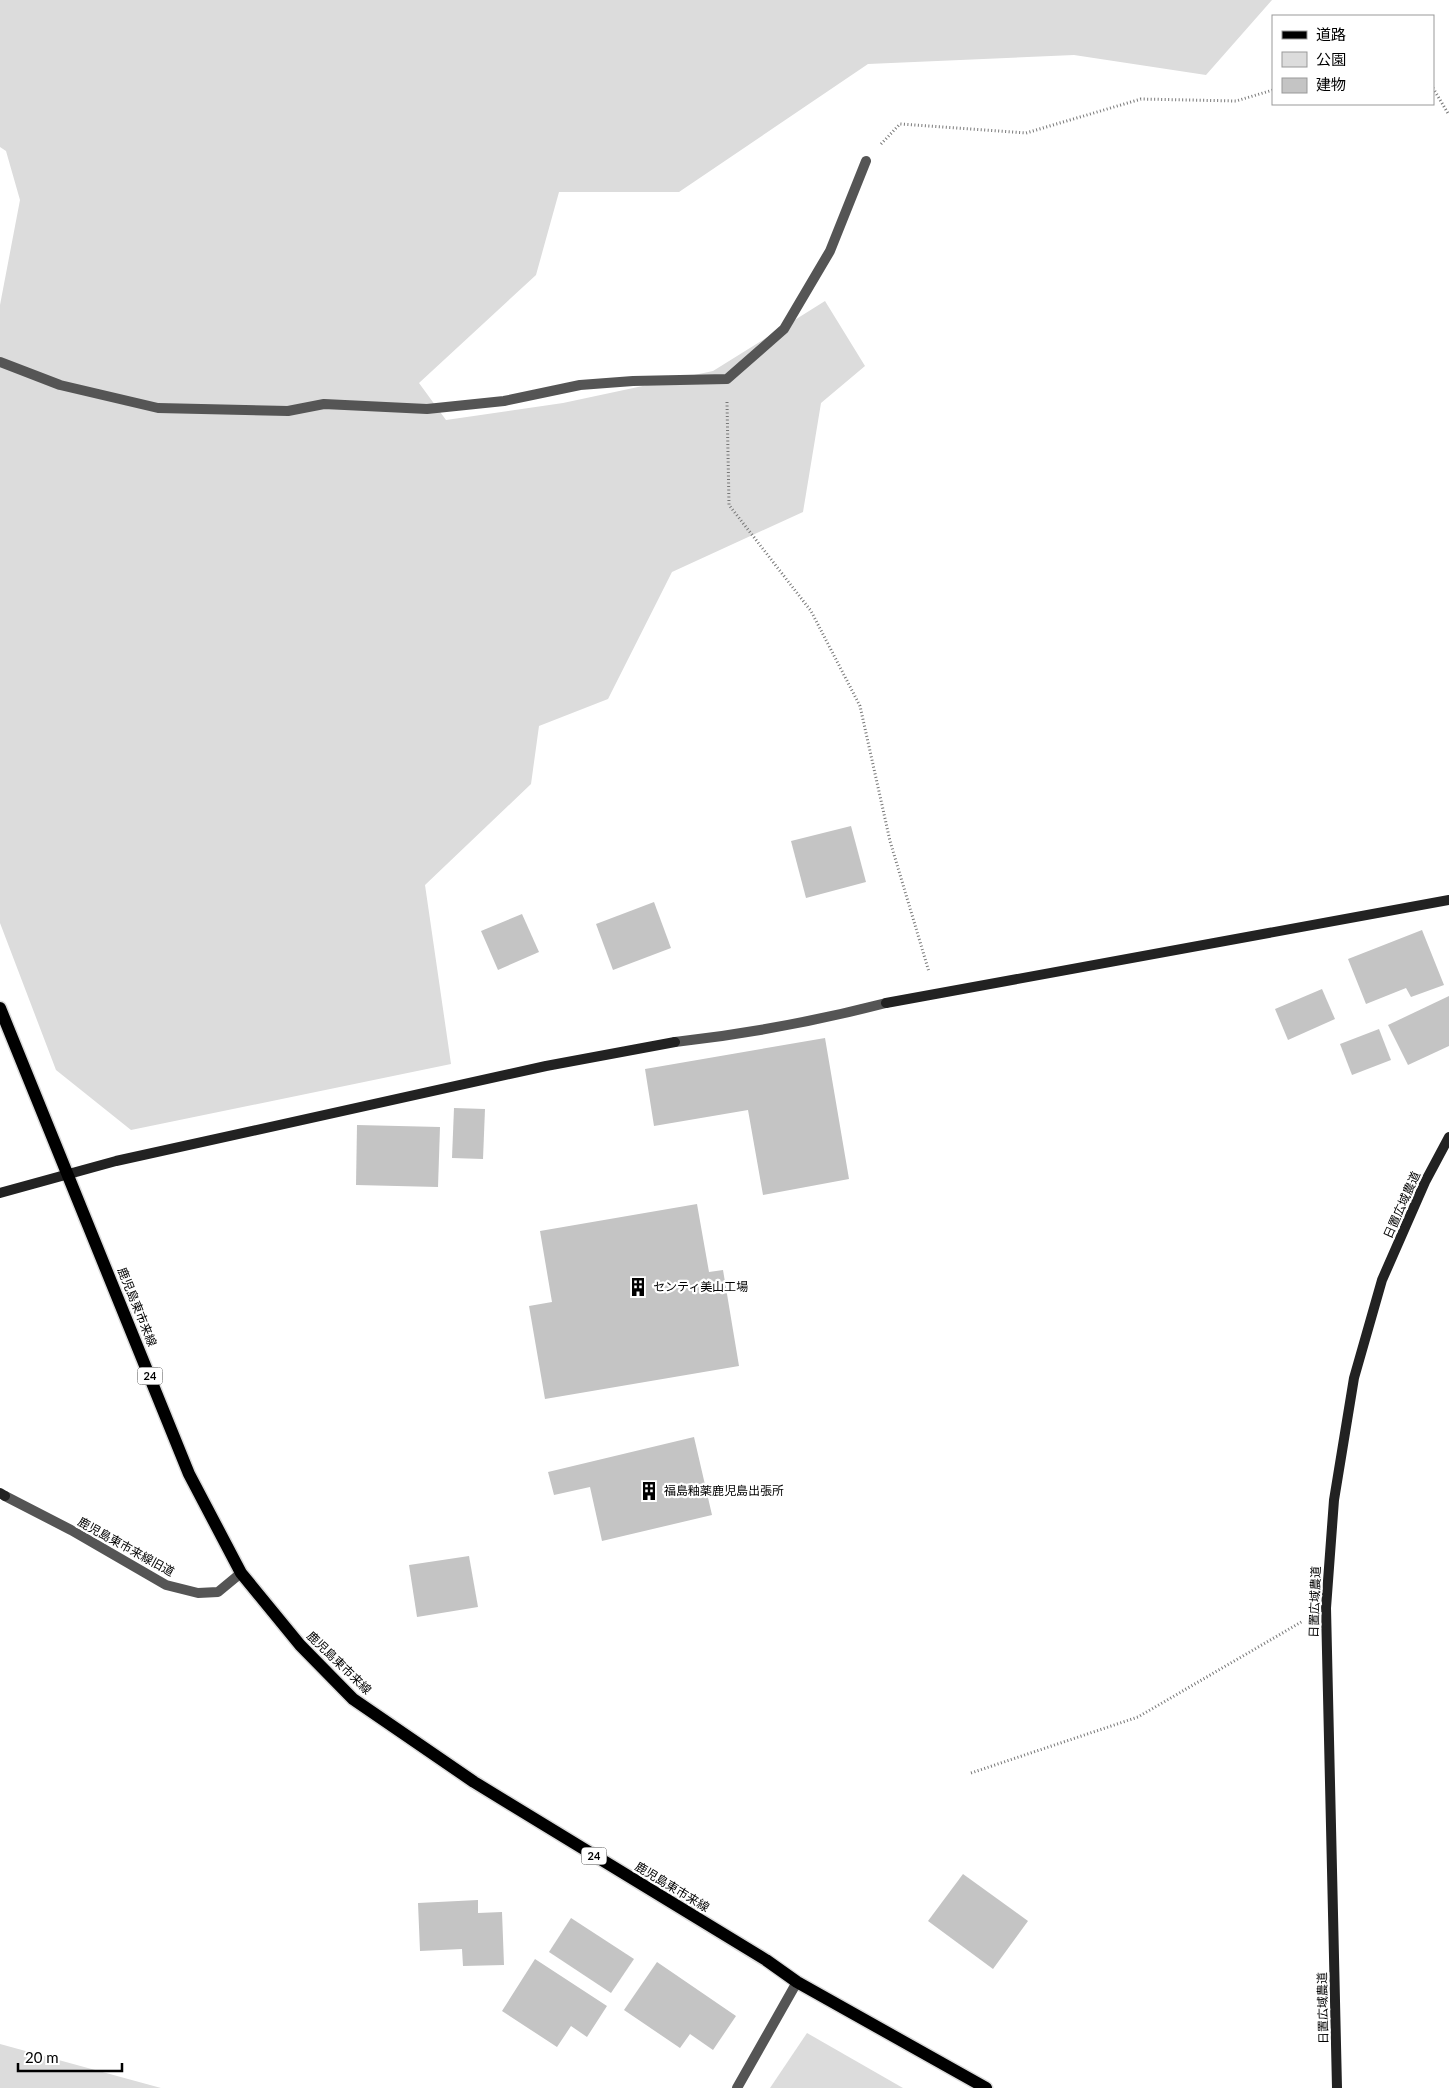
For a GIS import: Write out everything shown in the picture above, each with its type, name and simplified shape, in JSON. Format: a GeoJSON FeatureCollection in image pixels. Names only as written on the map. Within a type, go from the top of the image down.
{"type":"FeatureCollection","features":[{"type":"Feature","properties":{"kind":"main road","name":"鹿児島東市来線"},"geometry":{"type":"LineString","coordinates":[[0,1008],[189,1474],[242,1573],[300,1645],[353,1699],[474,1782],[758,1955],[797,1982],[986,2088]]}},
{"type":"Feature","properties":{"kind":"street"},"geometry":{"type":"LineString","coordinates":[[0,362],[60,385],[158,408],[288,411],[324,404],[427,410],[504,401],[580,385],[633,381],[727,379],[784,329],[830,251],[866,162]]}},
{"type":"Feature","properties":{"kind":"street"},"geometry":{"type":"LineString","coordinates":[[0,1193],[116,1161],[546,1066],[675,1042],[740,1034],[828,1018],[886,1003],[1449,900]]}},
{"type":"Feature","properties":{"kind":"street","name":"日置広域農道"},"geometry":{"type":"LineString","coordinates":[[1337,2088],[1326,1608],[1334,1500],[1354,1378],[1382,1280],[1425,1182],[1449,1137]]}},
{"type":"Feature","properties":{"kind":"street","name":"鹿児島東市来線旧道"},"geometry":{"type":"LineString","coordinates":[[2,1494],[71,1530],[166,1585],[198,1593],[218,1592],[242,1573]]}},
{"type":"Feature","properties":{"kind":"street"},"geometry":{"type":"LineString","coordinates":[[737,2088],[797,1982]]}},
{"type":"Feature","properties":{"kind":"path"},"geometry":{"type":"LineString","coordinates":[[866,162],[900,124],[1026,133],[1140,99],[1236,101],[1272,90]]}},
{"type":"Feature","properties":{"kind":"path"},"geometry":{"type":"LineString","coordinates":[[1434,90],[1449,115]]}},
{"type":"Feature","properties":{"kind":"path"},"geometry":{"type":"LineString","coordinates":[[727,379],[729,505],[811,611],[860,706],[890,841],[936,994]]}},
{"type":"Feature","properties":{"kind":"path"},"geometry":{"type":"LineString","coordinates":[[971,1773],[1138,1716],[1326,1608]]}},
{"type":"Feature","properties":{"kind":"green space"},"geometry":{"type":"Polygon","coordinates":[[[0,0],[1272,0],[1206,75],[1074,55],[868,64],[679,192],[559,192],[536,275],[419,383],[446,420],[563,403],[713,371],[825,301],[865,366],[821,403],[803,512],[672,572],[608,699],[539,726],[531,784],[425,885],[451,1064],[131,1130],[56,1070],[0,923],[0,305],[20,200],[6,151],[0,147],[0,0]]]}},
{"type":"Feature","properties":{"kind":"green space"},"geometry":{"type":"Polygon","coordinates":[[[807,2033],[903,2088],[770,2088],[807,2033]]]}},
{"type":"Feature","properties":{"kind":"green space"},"geometry":{"type":"Polygon","coordinates":[[[0,2044],[161,2088],[0,2088],[0,2044]]]}},
{"type":"Feature","properties":{"kind":"building"},"geometry":{"type":"Polygon","coordinates":[[[851,826],[866,882],[806,898],[791,841],[851,826]]]}},
{"type":"Feature","properties":{"kind":"building"},"geometry":{"type":"Polygon","coordinates":[[[654,902],[671,948],[613,970],[596,924],[654,902]]]}},
{"type":"Feature","properties":{"kind":"building"},"geometry":{"type":"Polygon","coordinates":[[[522,914],[539,952],[498,970],[481,931],[522,914]]]}},
{"type":"Feature","properties":{"kind":"building"},"geometry":{"type":"Polygon","coordinates":[[[1422,930],[1444,985],[1411,997],[1406,988],[1366,1004],[1348,959],[1422,930]]]}},
{"type":"Feature","properties":{"kind":"building"},"geometry":{"type":"Polygon","coordinates":[[[1322,989],[1335,1019],[1288,1040],[1275,1009],[1322,989]]]}},
{"type":"Feature","properties":{"kind":"building"},"geometry":{"type":"Polygon","coordinates":[[[1449,996],[1449,1046],[1408,1065],[1388,1025],[1449,996]]]}},
{"type":"Feature","properties":{"kind":"building"},"geometry":{"type":"Polygon","coordinates":[[[1379,1029],[1391,1060],[1352,1075],[1340,1044],[1379,1029]]]}},
{"type":"Feature","properties":{"kind":"building"},"geometry":{"type":"Polygon","coordinates":[[[825,1038],[849,1179],[763,1195],[748,1110],[654,1126],[645,1069],[825,1038]]]}},
{"type":"Feature","properties":{"kind":"building"},"geometry":{"type":"Polygon","coordinates":[[[454,1108],[485,1109],[483,1159],[452,1158],[454,1108]]]}},
{"type":"Feature","properties":{"kind":"building"},"geometry":{"type":"Polygon","coordinates":[[[357,1125],[440,1127],[438,1187],[356,1185],[357,1125]]]}},
{"type":"Feature","properties":{"kind":"building","name":"センティ美山工場"},"geometry":{"type":"Polygon","coordinates":[[[697,1204],[709,1272],[723,1270],[739,1366],[545,1399],[529,1306],[552,1302],[540,1231],[697,1204]]]}},
{"type":"Feature","properties":{"kind":"building","name":"福島釉薬鹿児島出張所"},"geometry":{"type":"Polygon","coordinates":[[[694,1437],[712,1515],[602,1541],[590,1487],[554,1495],[548,1472],[694,1437]]]}},
{"type":"Feature","properties":{"kind":"building"},"geometry":{"type":"Polygon","coordinates":[[[469,1556],[478,1607],[417,1617],[409,1565],[469,1556]]]}},
{"type":"Feature","properties":{"kind":"building"},"geometry":{"type":"Polygon","coordinates":[[[963,1874],[1028,1921],[993,1969],[928,1921],[963,1874]]]}},
{"type":"Feature","properties":{"kind":"building"},"geometry":{"type":"Polygon","coordinates":[[[478,1900],[478,1913],[502,1912],[504,1965],[463,1966],[462,1949],[420,1951],[418,1903],[478,1900]]]}},
{"type":"Feature","properties":{"kind":"building"},"geometry":{"type":"Polygon","coordinates":[[[571,1918],[634,1959],[611,1993],[549,1952],[571,1918]]]}},
{"type":"Feature","properties":{"kind":"building"},"geometry":{"type":"Polygon","coordinates":[[[535,1959],[607,2006],[587,2037],[571,2026],[557,2047],[502,2011],[535,1959]]]}},
{"type":"Feature","properties":{"kind":"building"},"geometry":{"type":"Polygon","coordinates":[[[657,1962],[736,2016],[713,2050],[690,2034],[680,2048],[624,2010],[657,1962]]]}},
{"type":"Feature","properties":{"kind":"place","name":"センティ美山工場"},"geometry":{"type":"Point","coordinates":[638,1287]}},
{"type":"Feature","properties":{"kind":"place","name":"福島釉薬鹿児島出張所"},"geometry":{"type":"Point","coordinates":[649,1491]}}]}
